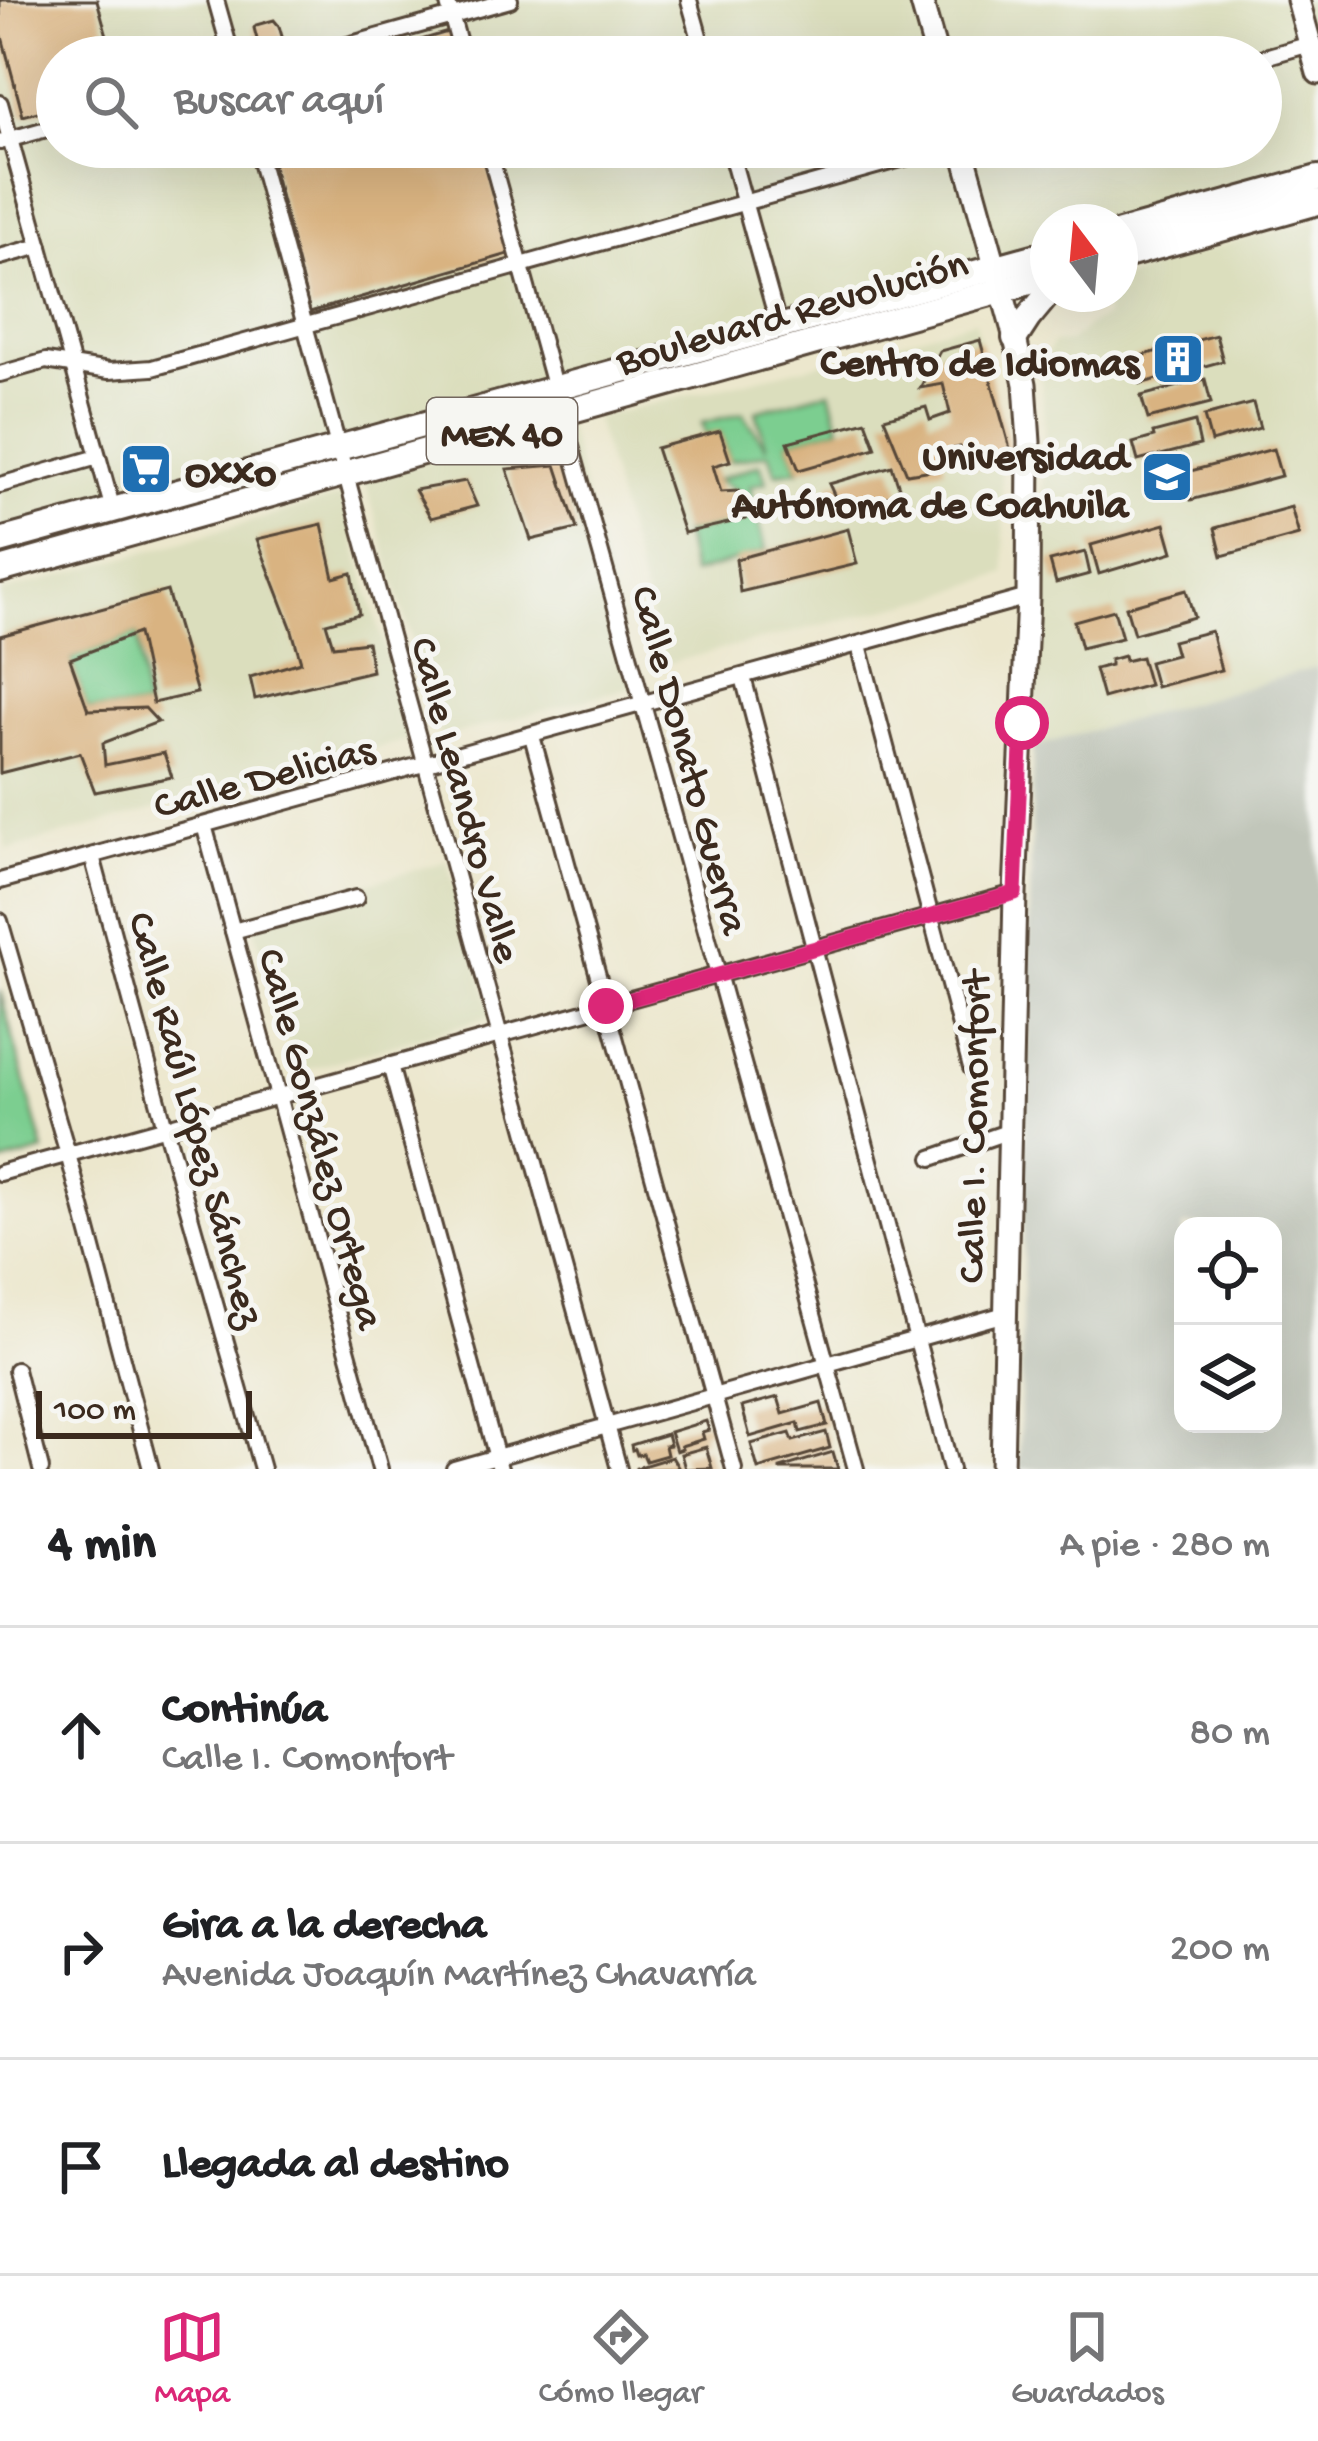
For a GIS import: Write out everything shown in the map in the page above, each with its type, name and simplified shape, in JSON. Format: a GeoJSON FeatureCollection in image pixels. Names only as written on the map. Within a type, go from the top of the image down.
{"type":"FeatureCollection","features":[{"type":"Feature","properties":{"kind":"main road"},"geometry":{"type":"LineString","coordinates":[[921,0],[931,36]]}},
{"type":"Feature","properties":{"kind":"main road"},"geometry":{"type":"LineString","coordinates":[[1298,0],[1314,43],[1318,73]]}},
{"type":"Feature","properties":{"kind":"main road","name":"Calle I. Comonfort"},"geometry":{"type":"LineString","coordinates":[[968,168],[1015,338],[1025,384],[1029,442],[1002,1469]]}},
{"type":"Feature","properties":{"kind":"main road"},"geometry":{"type":"LineString","coordinates":[[1138,228],[1318,178]]}},
{"type":"Feature","properties":{"kind":"main road"},"geometry":{"type":"LineString","coordinates":[[1138,252],[1318,202]]}},
{"type":"Feature","properties":{"kind":"main road","name":"MEX 40"},"geometry":{"type":"LineString","coordinates":[[0,542],[339,448],[558,401],[779,327],[1000,279],[1030,263]]}},
{"type":"Feature","properties":{"kind":"main road","name":"Boulevard Revolución"},"geometry":{"type":"LineString","coordinates":[[0,570],[346,474],[558,401],[1000,279],[1030,278]]}},
{"type":"Feature","properties":{"kind":"main road"},"geometry":{"type":"LineString","coordinates":[[1015,338],[1033,312]]}},
{"type":"Feature","properties":{"kind":"street"},"geometry":{"type":"LineString","coordinates":[[217,0],[226,36]]}},
{"type":"Feature","properties":{"kind":"street"},"geometry":{"type":"LineString","coordinates":[[367,36],[449,8],[510,0]]}},
{"type":"Feature","properties":{"kind":"street"},"geometry":{"type":"LineString","coordinates":[[689,0],[699,36]]}},
{"type":"Feature","properties":{"kind":"street"},"geometry":{"type":"LineString","coordinates":[[1282,52],[1314,43]]}},
{"type":"Feature","properties":{"kind":"street"},"geometry":{"type":"LineString","coordinates":[[0,103],[5,140],[40,246],[113,510]]}},
{"type":"Feature","properties":{"kind":"street"},"geometry":{"type":"LineString","coordinates":[[5,140],[36,132]]}},
{"type":"Feature","properties":{"kind":"street","name":"Calle Leandro Valle"},"geometry":{"type":"LineString","coordinates":[[262,168],[619,1469]]}},
{"type":"Feature","properties":{"kind":"street","name":"Calle Donato Guerra"},"geometry":{"type":"LineString","coordinates":[[494,168],[856,1469]]}},
{"type":"Feature","properties":{"kind":"street"},"geometry":{"type":"LineString","coordinates":[[736,168],[779,327]]}},
{"type":"Feature","properties":{"kind":"street"},"geometry":{"type":"LineString","coordinates":[[0,374],[46,362],[109,371],[152,368],[868,168]]}},
{"type":"Feature","properties":{"kind":"street"},"geometry":{"type":"LineString","coordinates":[[0,257],[40,246]]}},
{"type":"Feature","properties":{"kind":"street"},"geometry":{"type":"LineString","coordinates":[[0,485],[98,457]]}},
{"type":"Feature","properties":{"kind":"street","name":"Calle Delicias"},"geometry":{"type":"LineString","coordinates":[[0,880],[1028,597]]}},
{"type":"Feature","properties":{"kind":"street"},"geometry":{"type":"LineString","coordinates":[[859,645],[970,1069]]}},
{"type":"Feature","properties":{"kind":"street"},"geometry":{"type":"LineString","coordinates":[[743,677],[951,1469]]}},
{"type":"Feature","properties":{"kind":"street"},"geometry":{"type":"LineString","coordinates":[[532,736],[734,1469]]}},
{"type":"Feature","properties":{"kind":"street","name":"Calle González Ortega"},"geometry":{"type":"LineString","coordinates":[[204,825],[380,1469]]}},
{"type":"Feature","properties":{"kind":"street","name":"Calle Raúl López Sánchez"},"geometry":{"type":"LineString","coordinates":[[92,856],[262,1469]]}},
{"type":"Feature","properties":{"kind":"street"},"geometry":{"type":"LineString","coordinates":[[0,1173],[1015,893]]}},
{"type":"Feature","properties":{"kind":"street"},"geometry":{"type":"LineString","coordinates":[[233,932],[356,898]]}},
{"type":"Feature","properties":{"kind":"street"},"geometry":{"type":"LineString","coordinates":[[0,921],[68,1154],[151,1469]]}},
{"type":"Feature","properties":{"kind":"street"},"geometry":{"type":"LineString","coordinates":[[390,1065],[498,1463]]}},
{"type":"Feature","properties":{"kind":"street"},"geometry":{"type":"LineString","coordinates":[[932,1158],[1010,1131]]}},
{"type":"Feature","properties":{"kind":"street"},"geometry":{"type":"LineString","coordinates":[[454,1469],[498,1463],[607,1426],[1005,1314]]}},
{"type":"Feature","properties":{"kind":"street"},"geometry":{"type":"LineString","coordinates":[[16,1370],[41,1469]]}},
{"type":"Feature","properties":{"kind":"shaded area"},"geometry":{"type":"Polygon","coordinates":[[[0,0],[1318,0],[1318,181],[1138,218],[1138,204],[1030,204],[1030,262],[0,551],[0,0]]]}},
{"type":"Feature","properties":{"kind":"shaded area","name":"Universidad Autónoma de Coahuila"},"geometry":{"type":"Polygon","coordinates":[[[1318,220],[1318,667],[1033,747],[1043,565],[1040,366],[1053,343],[1069,342],[1107,317],[1106,312],[1138,312],[1138,273],[1318,220]]]}},
{"type":"Feature","properties":{"kind":"shaded area"},"geometry":{"type":"Polygon","coordinates":[[[975,320],[998,416],[1006,573],[935,597],[664,664],[595,418],[854,355],[975,320]]]}},
{"type":"Feature","properties":{"kind":"shaded area"},"geometry":{"type":"Polygon","coordinates":[[[566,422],[638,685],[440,738],[365,480],[566,422]]]}},
{"type":"Feature","properties":{"kind":"shaded area"},"geometry":{"type":"Polygon","coordinates":[[[342,496],[410,739],[7,850],[0,826],[0,593],[342,496]]]}},
{"type":"Feature","properties":{"kind":"shaded area"},"geometry":{"type":"Polygon","coordinates":[[[1318,667],[1318,1469],[1019,1469],[1033,747],[1318,667]]]}},
{"type":"Feature","properties":{"kind":"shaded area"},"geometry":{"type":"Polygon","coordinates":[[[447,861],[492,1016],[296,1073],[251,916],[447,861]]]}},
{"type":"Feature","properties":{"kind":"green space"},"geometry":{"type":"Polygon","coordinates":[[[830,391],[840,428],[788,442],[799,470],[776,473],[769,453],[730,461],[720,432],[706,435],[702,423],[743,413],[767,448],[756,411],[830,391]]]}},
{"type":"Feature","properties":{"kind":"green space"},"geometry":{"type":"Polygon","coordinates":[[[760,464],[767,482],[750,486],[766,551],[692,574],[684,533],[745,519],[738,491],[717,480],[760,464]]]}},
{"type":"Feature","properties":{"kind":"green space"},"geometry":{"type":"Polygon","coordinates":[[[138,633],[145,708],[88,710],[70,659],[138,633]]]}},
{"type":"Feature","properties":{"kind":"green space"},"geometry":{"type":"Polygon","coordinates":[[[0,991],[44,1151],[0,1164],[0,991]]]}},
{"type":"Feature","properties":{"kind":"building"},"geometry":{"type":"Polygon","coordinates":[[[0,0],[97,0],[107,36],[36,36],[36,113],[23,116],[0,29],[0,0]]]}},
{"type":"Feature","properties":{"kind":"building"},"geometry":{"type":"Polygon","coordinates":[[[274,20],[282,36],[256,36],[256,25],[274,20]]]}},
{"type":"Feature","properties":{"kind":"building"},"geometry":{"type":"Polygon","coordinates":[[[273,168],[489,168],[512,253],[310,312],[273,168]]]}},
{"type":"Feature","properties":{"kind":"building","name":"Centro de Idiomas"},"geometry":{"type":"Polygon","coordinates":[[[1216,335],[1223,361],[1140,384],[1133,358],[1216,335]]]}},
{"type":"Feature","properties":{"kind":"building"},"geometry":{"type":"Polygon","coordinates":[[[980,340],[1012,456],[974,468],[960,447],[941,452],[945,468],[907,474],[884,418],[926,407],[930,420],[950,413],[943,384],[920,388],[940,351],[980,340]]]}},
{"type":"Feature","properties":{"kind":"building"},"geometry":{"type":"Polygon","coordinates":[[[1205,379],[1211,403],[1148,419],[1141,396],[1205,379]]]}},
{"type":"Feature","properties":{"kind":"building"},"geometry":{"type":"Polygon","coordinates":[[[1253,403],[1260,428],[1211,442],[1204,416],[1253,403]]]}},
{"type":"Feature","properties":{"kind":"building"},"geometry":{"type":"Polygon","coordinates":[[[866,421],[876,448],[799,470],[788,442],[866,421]]]}},
{"type":"Feature","properties":{"kind":"building"},"geometry":{"type":"Polygon","coordinates":[[[1195,422],[1200,445],[1138,461],[1133,443],[1195,422]]]}},
{"type":"Feature","properties":{"kind":"building"},"geometry":{"type":"Polygon","coordinates":[[[720,431],[730,461],[713,466],[721,492],[738,491],[746,519],[684,533],[656,448],[720,431]]]}},
{"type":"Feature","properties":{"kind":"building"},"geometry":{"type":"Polygon","coordinates":[[[1273,449],[1281,476],[1191,500],[1183,473],[1273,449]]]}},
{"type":"Feature","properties":{"kind":"building","name":"Oxxo"},"geometry":{"type":"Polygon","coordinates":[[[157,458],[161,473],[135,481],[131,466],[157,458]]]}},
{"type":"Feature","properties":{"kind":"building"},"geometry":{"type":"Polygon","coordinates":[[[556,465],[577,529],[531,540],[507,469],[556,465]]]}},
{"type":"Feature","properties":{"kind":"building"},"geometry":{"type":"Polygon","coordinates":[[[892,466],[901,493],[841,510],[829,484],[892,466]]]}},
{"type":"Feature","properties":{"kind":"building"},"geometry":{"type":"Polygon","coordinates":[[[466,481],[477,506],[431,518],[415,490],[466,481]]]}},
{"type":"Feature","properties":{"kind":"building"},"geometry":{"type":"Polygon","coordinates":[[[1291,507],[1299,535],[1222,556],[1215,528],[1291,507]]]}},
{"type":"Feature","properties":{"kind":"building"},"geometry":{"type":"Polygon","coordinates":[[[322,524],[334,578],[352,573],[359,614],[326,623],[333,646],[367,642],[372,671],[255,699],[250,677],[301,662],[257,539],[322,524]]]}},
{"type":"Feature","properties":{"kind":"building"},"geometry":{"type":"Polygon","coordinates":[[[1165,524],[1173,552],[1099,574],[1091,545],[1165,524]]]}},
{"type":"Feature","properties":{"kind":"building"},"geometry":{"type":"Polygon","coordinates":[[[848,529],[857,564],[740,592],[736,559],[848,529]]]}},
{"type":"Feature","properties":{"kind":"building"},"geometry":{"type":"Polygon","coordinates":[[[1085,552],[1090,574],[1056,583],[1050,561],[1085,552]]]}},
{"type":"Feature","properties":{"kind":"building"},"geometry":{"type":"Polygon","coordinates":[[[1186,590],[1194,617],[1134,634],[1126,607],[1186,590]]]}},
{"type":"Feature","properties":{"kind":"building"},"geometry":{"type":"Polygon","coordinates":[[[167,591],[197,693],[153,703],[138,633],[70,659],[88,710],[145,708],[158,722],[103,743],[105,765],[164,753],[172,777],[95,792],[80,753],[0,773],[0,636],[167,591]]]}},
{"type":"Feature","properties":{"kind":"building"},"geometry":{"type":"Polygon","coordinates":[[[1114,610],[1122,638],[1081,648],[1074,621],[1114,610]]]}},
{"type":"Feature","properties":{"kind":"building"},"geometry":{"type":"Polygon","coordinates":[[[1211,631],[1221,670],[1156,687],[1149,662],[1176,655],[1172,641],[1211,631]]]}},
{"type":"Feature","properties":{"kind":"building"},"geometry":{"type":"Polygon","coordinates":[[[1124,656],[1125,661],[1141,657],[1149,685],[1103,698],[1095,669],[1124,656]]]}},
{"type":"Feature","properties":{"kind":"building"},"geometry":{"type":"Polygon","coordinates":[[[778,1397],[783,1414],[821,1403],[827,1425],[800,1432],[798,1423],[750,1437],[742,1407],[778,1397]]]}},
{"type":"Feature","properties":{"kind":"building"},"geometry":{"type":"Polygon","coordinates":[[[706,1421],[709,1430],[702,1432],[704,1439],[676,1451],[670,1432],[706,1421]]]}},
{"type":"Feature","properties":{"kind":"building"},"geometry":{"type":"Polygon","coordinates":[[[826,1432],[830,1448],[758,1469],[751,1444],[790,1433],[793,1441],[826,1432]]]}},
{"type":"Feature","properties":{"kind":"building"},"geometry":{"type":"Polygon","coordinates":[[[667,1434],[667,1455],[646,1461],[643,1454],[632,1450],[631,1445],[667,1434]]]}},
{"type":"Feature","properties":{"kind":"building"},"geometry":{"type":"Polygon","coordinates":[[[706,1447],[712,1468],[685,1469],[681,1454],[706,1447]]]}},
{"type":"Feature","properties":{"kind":"building"},"geometry":{"type":"Polygon","coordinates":[[[833,1452],[838,1469],[780,1469],[780,1468],[833,1452]]]}},
{"type":"Feature","properties":{"kind":"building"},"geometry":{"type":"Polygon","coordinates":[[[672,1457],[679,1469],[636,1469],[636,1468],[672,1457]]]}},
{"type":"Feature","properties":{"kind":"place","name":"Centro de Idiomas"},"geometry":{"type":"Point","coordinates":[1178,359]}},
{"type":"Feature","properties":{"kind":"place","name":"Oxxo"},"geometry":{"type":"Point","coordinates":[146,469]}},
{"type":"Feature","properties":{"kind":"place","name":"Universidad Autónoma de Coahuila"},"geometry":{"type":"Point","coordinates":[1167,477]}},
{"type":"Feature","properties":{"kind":"route"},"geometry":{"type":"LineString","coordinates":[[606,1006],[1015,893],[1022,723]]}}]}
